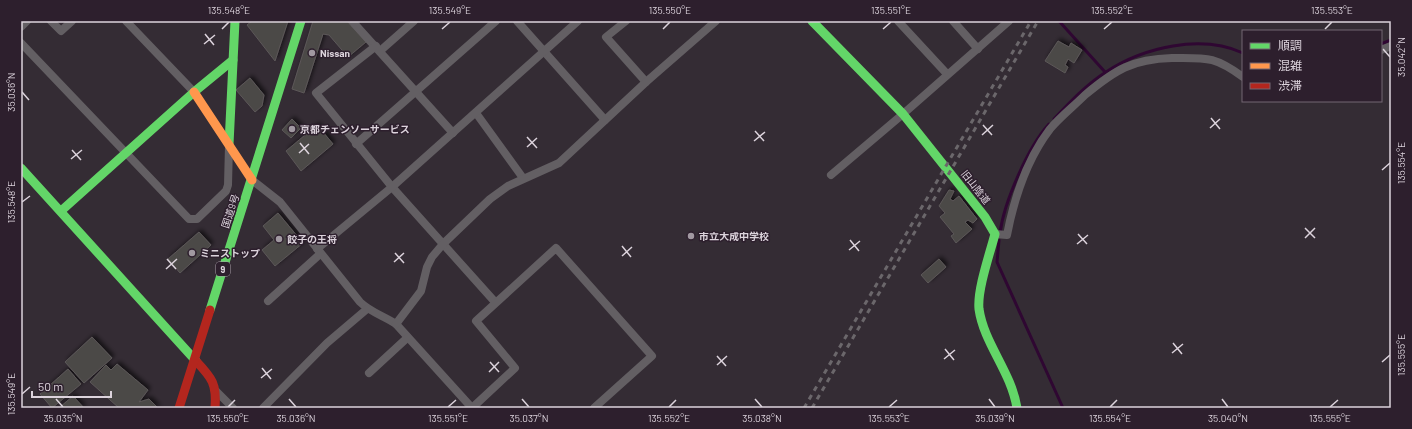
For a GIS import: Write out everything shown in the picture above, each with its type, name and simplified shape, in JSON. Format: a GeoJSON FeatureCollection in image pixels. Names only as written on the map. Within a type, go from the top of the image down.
{"type":"FeatureCollection","features":[{"type":"Feature","properties":{"kind":"main road"},"geometry":{"type":"LineString","coordinates":[[229,144],[234,21]]}},
{"type":"Feature","properties":{"kind":"main road","name":"国道9号"},"geometry":{"type":"LineString","coordinates":[[179,408],[301,21]]}},
{"type":"Feature","properties":{"kind":"main road","name":"旧山陰道"},"geometry":{"type":"LineString","coordinates":[[812,21],[903,114],[981,211],[995,234]]}},
{"type":"Feature","properties":{"kind":"main road"},"geometry":{"type":"LineString","coordinates":[[61,211],[194,92],[233,60]]}},
{"type":"Feature","properties":{"kind":"main road"},"geometry":{"type":"LineString","coordinates":[[194,92],[252,180]]}},
{"type":"Feature","properties":{"kind":"main road"},"geometry":{"type":"LineString","coordinates":[[21,168],[195,358],[213,381],[216,392],[215,408]]}},
{"type":"Feature","properties":{"kind":"main road"},"geometry":{"type":"LineString","coordinates":[[995,234],[987,267],[980,283],[979,308],[984,328],[1012,383],[1017,408]]}},
{"type":"Feature","properties":{"kind":"street"},"geometry":{"type":"LineString","coordinates":[[21,28],[27,21]]}},
{"type":"Feature","properties":{"kind":"street"},"geometry":{"type":"LineString","coordinates":[[51,21],[61,31],[72,21]]}},
{"type":"Feature","properties":{"kind":"street"},"geometry":{"type":"LineString","coordinates":[[126,21],[194,92]]}},
{"type":"Feature","properties":{"kind":"street"},"geometry":{"type":"LineString","coordinates":[[352,21],[453,133]]}},
{"type":"Feature","properties":{"kind":"street"},"geometry":{"type":"LineString","coordinates":[[414,21],[378,49],[316,93],[392,187],[495,302]]}},
{"type":"Feature","properties":{"kind":"street"},"geometry":{"type":"LineString","coordinates":[[356,144],[496,21]]}},
{"type":"Feature","properties":{"kind":"street"},"geometry":{"type":"LineString","coordinates":[[517,21],[605,120]]}},
{"type":"Feature","properties":{"kind":"street"},"geometry":{"type":"LineString","coordinates":[[268,301],[319,251],[578,21]]}},
{"type":"Feature","properties":{"kind":"street"},"geometry":{"type":"LineString","coordinates":[[626,21],[606,37],[646,82]]}},
{"type":"Feature","properties":{"kind":"street"},"geometry":{"type":"LineString","coordinates":[[396,324],[421,291],[427,267],[443,244],[490,199],[508,186],[523,178],[544,171],[559,163],[646,82],[716,21]]}},
{"type":"Feature","properties":{"kind":"street"},"geometry":{"type":"LineString","coordinates":[[898,21],[947,74]]}},
{"type":"Feature","properties":{"kind":"street"},"geometry":{"type":"LineString","coordinates":[[953,21],[978,49]]}},
{"type":"Feature","properties":{"kind":"street"},"geometry":{"type":"LineString","coordinates":[[831,175],[1009,21]]}},
{"type":"Feature","properties":{"kind":"street"},"geometry":{"type":"LineString","coordinates":[[21,43],[127,152],[186,216],[193,220],[226,191],[228,185],[229,144]]}},
{"type":"Feature","properties":{"kind":"street"},"geometry":{"type":"LineString","coordinates":[[995,234],[1007,235],[1013,205],[1031,162],[1050,129],[1109,75],[1129,65],[1155,59],[1207,58],[1227,66],[1242,76]]}},
{"type":"Feature","properties":{"kind":"street"},"geometry":{"type":"LineString","coordinates":[[476,113],[523,178]]}},
{"type":"Feature","properties":{"kind":"street"},"geometry":{"type":"LineString","coordinates":[[252,180],[280,202],[367,309],[396,324],[407,338],[472,408],[516,368],[476,321],[495,302],[556,248],[652,356],[594,408]]}},
{"type":"Feature","properties":{"kind":"street"},"geometry":{"type":"LineString","coordinates":[[263,408],[327,343],[367,309]]}},
{"type":"Feature","properties":{"kind":"street"},"geometry":{"type":"LineString","coordinates":[[369,374],[407,338]]}},
{"type":"Feature","properties":{"kind":"street"},"geometry":{"type":"LineString","coordinates":[[216,392],[233,408]]}},
{"type":"Feature","properties":{"kind":"building"},"geometry":{"type":"Polygon","coordinates":[[[252,21],[288,21],[275,61],[247,25],[252,21]]]}},
{"type":"Feature","properties":{"kind":"building"},"geometry":{"type":"Polygon","coordinates":[[[313,21],[347,21],[366,42],[348,57],[329,35],[323,34],[304,93],[292,89],[313,21]]]}},
{"type":"Feature","properties":{"kind":"building"},"geometry":{"type":"Polygon","coordinates":[[[1058,41],[1069,47],[1071,43],[1082,50],[1074,63],[1068,59],[1065,65],[1068,67],[1065,73],[1045,61],[1058,41]]]}},
{"type":"Feature","properties":{"kind":"building"},"geometry":{"type":"Polygon","coordinates":[[[250,78],[264,95],[262,106],[255,112],[236,90],[250,78]]]}},
{"type":"Feature","properties":{"kind":"building","name":"京都チェンソーサービス"},"geometry":{"type":"Polygon","coordinates":[[[292,119],[301,128],[291,138],[282,130],[292,119]]]}},
{"type":"Feature","properties":{"kind":"building"},"geometry":{"type":"Polygon","coordinates":[[[317,125],[333,144],[301,171],[286,151],[317,125]]]}},
{"type":"Feature","properties":{"kind":"building"},"geometry":{"type":"Polygon","coordinates":[[[949,190],[954,191],[950,199],[953,201],[959,196],[977,219],[973,223],[968,220],[965,222],[972,229],[956,243],[951,236],[954,234],[940,217],[945,213],[939,206],[949,190]]]}},
{"type":"Feature","properties":{"kind":"building"},"geometry":{"type":"Polygon","coordinates":[[[278,213],[303,243],[275,266],[262,250],[274,240],[263,226],[278,213]]]}},
{"type":"Feature","properties":{"kind":"building"},"geometry":{"type":"Polygon","coordinates":[[[199,232],[211,245],[180,273],[168,259],[199,232]]]}},
{"type":"Feature","properties":{"kind":"building"},"geometry":{"type":"Polygon","coordinates":[[[939,259],[946,267],[928,283],[921,275],[939,259]]]}},
{"type":"Feature","properties":{"kind":"building"},"geometry":{"type":"Polygon","coordinates":[[[92,337],[112,358],[84,383],[65,362],[92,337]]]}},
{"type":"Feature","properties":{"kind":"building"},"geometry":{"type":"Polygon","coordinates":[[[117,364],[148,390],[139,402],[149,399],[158,408],[119,408],[90,382],[106,365],[111,370],[117,364]]]}},
{"type":"Feature","properties":{"kind":"building"},"geometry":{"type":"Polygon","coordinates":[[[68,369],[81,384],[52,408],[40,394],[68,369]]]}},
{"type":"Feature","properties":{"kind":"building"},"geometry":{"type":"Polygon","coordinates":[[[73,396],[84,408],[59,408],[73,396]]]}},
{"type":"Feature","properties":{"kind":"waterway"},"geometry":{"type":"LineString","coordinates":[[1059,21],[1105,72]]}},
{"type":"Feature","properties":{"kind":"waterway"},"geometry":{"type":"LineString","coordinates":[[1382,44],[1391,40]]}},
{"type":"Feature","properties":{"kind":"waterway"},"geometry":{"type":"LineString","coordinates":[[1054,119],[1092,82],[1121,63],[1138,56],[1155,50],[1191,44],[1209,44],[1227,47],[1242,53]]}},
{"type":"Feature","properties":{"kind":"waterway"},"geometry":{"type":"LineString","coordinates":[[1000,233],[1006,206],[1025,160],[1049,124]]}},
{"type":"Feature","properties":{"kind":"waterway"},"geometry":{"type":"LineString","coordinates":[[999,240],[997,262],[1063,408]]}},
{"type":"Feature","properties":{"kind":"railway"},"geometry":{"type":"LineString","coordinates":[[804,408],[1031,21]]}},
{"type":"Feature","properties":{"kind":"railway"},"geometry":{"type":"LineString","coordinates":[[812,408],[1038,21]]}},
{"type":"Feature","properties":{"kind":"traffic: fast"},"geometry":{"type":"LineString","coordinates":[[229,144],[235,21]]}},
{"type":"Feature","properties":{"kind":"traffic: fast"},"geometry":{"type":"LineString","coordinates":[[210,310],[301,21]]}},
{"type":"Feature","properties":{"kind":"traffic: fast"},"geometry":{"type":"LineString","coordinates":[[812,21],[903,114],[985,217],[995,234],[982,282],[979,309],[986,334],[1009,382],[1017,408]]}},
{"type":"Feature","properties":{"kind":"traffic: fast"},"geometry":{"type":"LineString","coordinates":[[61,211],[194,92],[233,60]]}},
{"type":"Feature","properties":{"kind":"traffic: fast"},"geometry":{"type":"LineString","coordinates":[[21,168],[196,361]]}},
{"type":"Feature","properties":{"kind":"traffic: slow"},"geometry":{"type":"LineString","coordinates":[[194,92],[252,180]]}},
{"type":"Feature","properties":{"kind":"traffic: jam"},"geometry":{"type":"LineString","coordinates":[[179,408],[210,310]]}},
{"type":"Feature","properties":{"kind":"traffic: jam"},"geometry":{"type":"LineString","coordinates":[[196,361],[210,377],[215,393],[215,408]]}},
{"type":"Feature","properties":{"kind":"place","name":"Nissan"},"geometry":{"type":"Point","coordinates":[312,53]}},
{"type":"Feature","properties":{"kind":"place","name":"京都チェンソーサービス"},"geometry":{"type":"Point","coordinates":[292,129]}},
{"type":"Feature","properties":{"kind":"place","name":"市立大成中学校"},"geometry":{"type":"Point","coordinates":[691,236]}},
{"type":"Feature","properties":{"kind":"place","name":"餃子の王将"},"geometry":{"type":"Point","coordinates":[279,239]}},
{"type":"Feature","properties":{"kind":"place","name":"ミニストップ"},"geometry":{"type":"Point","coordinates":[192,253]}}]}
